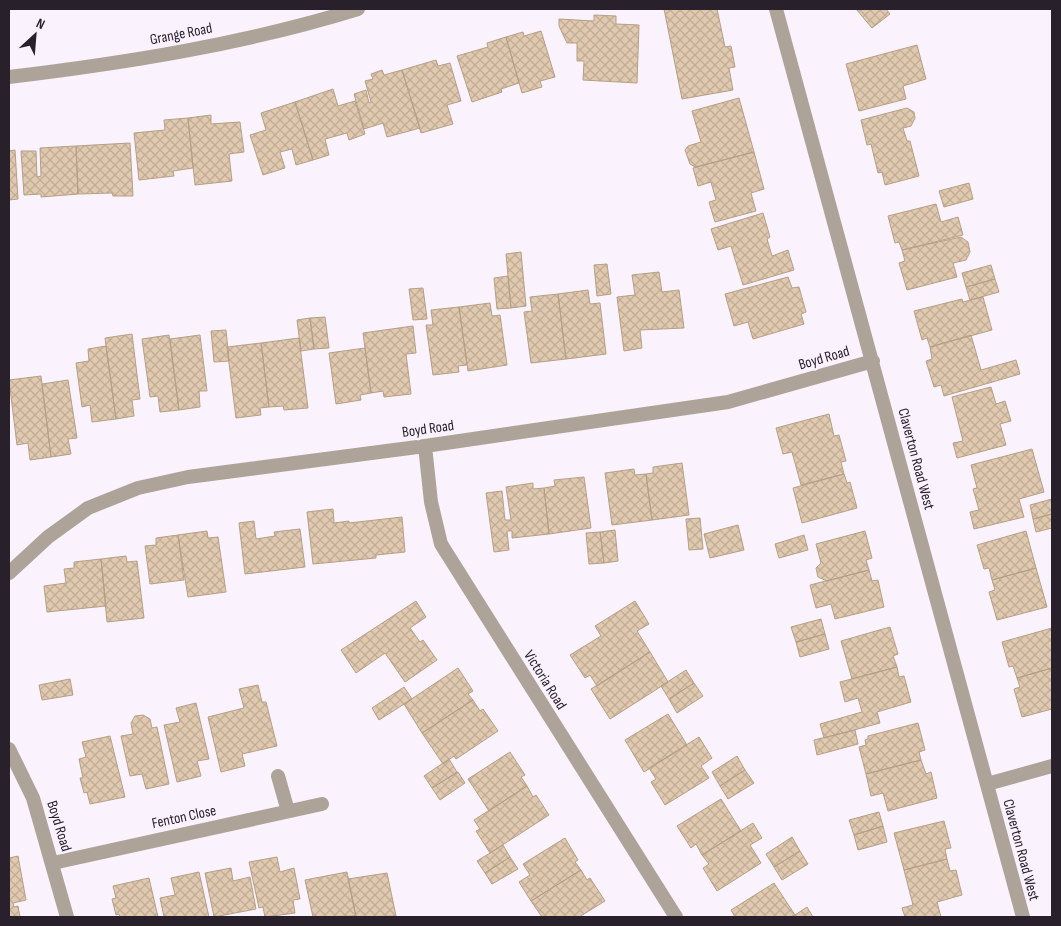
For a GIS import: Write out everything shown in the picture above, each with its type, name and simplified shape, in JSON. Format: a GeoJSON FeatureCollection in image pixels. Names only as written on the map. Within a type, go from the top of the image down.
{"type":"FeatureCollection","features":[{"type":"Feature","properties":{"kind":"street","name":"Grange Road"},"geometry":{"type":"LineString","coordinates":[[9,77],[81,69],[174,53],[320,20],[358,9]]}},
{"type":"Feature","properties":{"kind":"street","name":"Claverton Road West"},"geometry":{"type":"LineString","coordinates":[[776,9],[1023,917]]}},
{"type":"Feature","properties":{"kind":"street","name":"Boyd Road"},"geometry":{"type":"LineString","coordinates":[[9,572],[48,537],[88,508],[138,488],[188,477],[425,446],[728,402],[873,361]]}},
{"type":"Feature","properties":{"kind":"street","name":"Victoria Road"},"geometry":{"type":"LineString","coordinates":[[425,446],[431,502],[441,544],[676,917]]}},
{"type":"Feature","properties":{"kind":"street","name":"Boyd Road"},"geometry":{"type":"LineString","coordinates":[[9,749],[33,798],[67,917]]}},
{"type":"Feature","properties":{"kind":"street"},"geometry":{"type":"LineString","coordinates":[[987,784],[1052,766]]}},
{"type":"Feature","properties":{"kind":"street"},"geometry":{"type":"LineString","coordinates":[[278,776],[288,811]]}},
{"type":"Feature","properties":{"kind":"street","name":"Fenton Close"},"geometry":{"type":"LineString","coordinates":[[53,863],[322,804]]}},
{"type":"Feature","properties":{"kind":"building"},"geometry":{"type":"Polygon","coordinates":[[[664,9],[717,9],[725,47],[731,46],[735,67],[729,68],[733,90],[682,99],[664,9]]]}},
{"type":"Feature","properties":{"kind":"building"},"geometry":{"type":"Polygon","coordinates":[[[856,9],[886,9],[890,14],[872,28],[856,9]]]}},
{"type":"Feature","properties":{"kind":"building"},"geometry":{"type":"Polygon","coordinates":[[[594,15],[616,16],[616,24],[639,25],[637,83],[583,80],[584,61],[577,61],[577,43],[567,43],[559,26],[559,19],[594,21],[594,15]]]}},
{"type":"Feature","properties":{"kind":"building"},"geometry":{"type":"Polygon","coordinates":[[[541,31],[555,77],[540,81],[542,87],[522,93],[506,37],[523,32],[524,36],[541,31]]]}},
{"type":"Feature","properties":{"kind":"building"},"geometry":{"type":"Polygon","coordinates":[[[506,37],[519,83],[501,89],[502,92],[472,102],[457,56],[488,47],[487,43],[506,37]]]}},
{"type":"Feature","properties":{"kind":"building"},"geometry":{"type":"Polygon","coordinates":[[[917,45],[926,79],[903,86],[906,99],[859,111],[846,64],[917,45]]]}},
{"type":"Feature","properties":{"kind":"building"},"geometry":{"type":"Polygon","coordinates":[[[436,60],[438,66],[450,63],[461,101],[447,105],[453,124],[421,133],[402,70],[436,60]]]}},
{"type":"Feature","properties":{"kind":"building"},"geometry":{"type":"Polygon","coordinates":[[[382,70],[384,75],[402,70],[420,128],[387,137],[383,123],[364,129],[354,94],[366,90],[369,103],[371,102],[365,81],[373,79],[371,74],[382,70]]]}},
{"type":"Feature","properties":{"kind":"building"},"geometry":{"type":"Polygon","coordinates":[[[333,89],[338,106],[355,101],[365,134],[349,140],[347,133],[325,139],[329,155],[313,160],[295,102],[333,89]]]}},
{"type":"Feature","properties":{"kind":"building"},"geometry":{"type":"Polygon","coordinates":[[[739,98],[754,152],[695,167],[690,164],[685,150],[688,146],[701,142],[692,111],[739,98]]]}},
{"type":"Feature","properties":{"kind":"building"},"geometry":{"type":"Polygon","coordinates":[[[295,102],[313,160],[296,165],[292,149],[280,152],[285,168],[263,175],[250,135],[266,130],[261,113],[295,102]]]}},
{"type":"Feature","properties":{"kind":"building"},"geometry":{"type":"Polygon","coordinates":[[[907,108],[914,112],[915,118],[911,126],[903,128],[907,141],[910,141],[919,176],[885,185],[882,172],[878,173],[871,144],[867,145],[861,120],[907,108]]]}},
{"type":"Feature","properties":{"kind":"building"},"geometry":{"type":"Polygon","coordinates":[[[211,115],[211,124],[240,122],[244,152],[229,154],[232,181],[195,185],[188,118],[211,115]]]}},
{"type":"Feature","properties":{"kind":"building"},"geometry":{"type":"Polygon","coordinates":[[[188,118],[193,168],[173,171],[174,176],[139,180],[134,133],[165,130],[164,120],[188,118]]]}},
{"type":"Feature","properties":{"kind":"building"},"geometry":{"type":"Polygon","coordinates":[[[130,143],[133,196],[113,196],[112,193],[78,194],[76,146],[130,143]]]}},
{"type":"Feature","properties":{"kind":"building"},"geometry":{"type":"Polygon","coordinates":[[[76,146],[78,194],[41,197],[41,194],[24,195],[21,151],[36,151],[37,177],[41,176],[40,148],[76,146]]]}},
{"type":"Feature","properties":{"kind":"building"},"geometry":{"type":"Polygon","coordinates":[[[15,150],[18,199],[9,200],[9,151],[15,150]]]}},
{"type":"Feature","properties":{"kind":"building"},"geometry":{"type":"Polygon","coordinates":[[[754,152],[764,189],[751,193],[756,211],[715,222],[709,202],[716,200],[711,182],[698,186],[693,168],[754,152]]]}},
{"type":"Feature","properties":{"kind":"building"},"geometry":{"type":"Polygon","coordinates":[[[969,183],[973,199],[944,207],[939,191],[969,183]]]}},
{"type":"Feature","properties":{"kind":"building"},"geometry":{"type":"Polygon","coordinates":[[[936,204],[941,222],[958,217],[963,235],[902,250],[899,242],[895,243],[888,216],[936,204]]]}},
{"type":"Feature","properties":{"kind":"building"},"geometry":{"type":"Polygon","coordinates":[[[763,213],[770,237],[767,239],[772,256],[788,250],[794,270],[743,285],[731,246],[718,250],[711,229],[763,213]]]}},
{"type":"Feature","properties":{"kind":"building"},"geometry":{"type":"Polygon","coordinates":[[[961,237],[968,242],[970,252],[966,260],[953,263],[957,277],[907,290],[899,263],[905,261],[902,250],[961,237]]]}},
{"type":"Feature","properties":{"kind":"building"},"geometry":{"type":"Polygon","coordinates":[[[521,252],[526,306],[511,308],[506,254],[521,252]]]}},
{"type":"Feature","properties":{"kind":"building"},"geometry":{"type":"Polygon","coordinates":[[[607,264],[611,294],[597,296],[594,265],[607,264]]]}},
{"type":"Feature","properties":{"kind":"building"},"geometry":{"type":"Polygon","coordinates":[[[991,265],[995,279],[966,287],[962,273],[991,265]]]}},
{"type":"Feature","properties":{"kind":"building"},"geometry":{"type":"Polygon","coordinates":[[[659,272],[662,292],[679,290],[684,328],[640,330],[642,348],[624,351],[617,297],[635,295],[632,275],[659,272]]]}},
{"type":"Feature","properties":{"kind":"building"},"geometry":{"type":"Polygon","coordinates":[[[508,276],[511,308],[497,309],[494,278],[508,276]]]}},
{"type":"Feature","properties":{"kind":"building"},"geometry":{"type":"Polygon","coordinates":[[[788,277],[792,288],[799,287],[806,312],[801,314],[804,324],[753,339],[748,322],[734,326],[725,294],[788,277]]]}},
{"type":"Feature","properties":{"kind":"building"},"geometry":{"type":"Polygon","coordinates":[[[995,279],[999,292],[970,300],[966,287],[995,279]]]}},
{"type":"Feature","properties":{"kind":"building"},"geometry":{"type":"Polygon","coordinates":[[[423,288],[427,319],[413,320],[409,289],[423,288]]]}},
{"type":"Feature","properties":{"kind":"building"},"geometry":{"type":"Polygon","coordinates":[[[588,290],[590,304],[600,303],[606,354],[566,359],[558,294],[588,290]]]}},
{"type":"Feature","properties":{"kind":"building"},"geometry":{"type":"Polygon","coordinates":[[[558,294],[566,359],[531,363],[524,312],[532,311],[530,297],[558,294]]]}},
{"type":"Feature","properties":{"kind":"building"},"geometry":{"type":"Polygon","coordinates":[[[983,297],[992,330],[930,347],[927,338],[922,340],[914,311],[962,299],[963,302],[983,297]]]}},
{"type":"Feature","properties":{"kind":"building"},"geometry":{"type":"Polygon","coordinates":[[[490,303],[492,316],[500,315],[507,365],[468,371],[459,307],[490,303]]]}},
{"type":"Feature","properties":{"kind":"building"},"geometry":{"type":"Polygon","coordinates":[[[459,307],[467,365],[458,366],[459,372],[433,375],[426,325],[433,325],[431,310],[459,307]]]}},
{"type":"Feature","properties":{"kind":"building"},"geometry":{"type":"Polygon","coordinates":[[[325,317],[329,348],[314,349],[310,318],[325,317]]]}},
{"type":"Feature","properties":{"kind":"building"},"geometry":{"type":"Polygon","coordinates":[[[310,318],[314,349],[301,351],[297,320],[310,318]]]}},
{"type":"Feature","properties":{"kind":"building"},"geometry":{"type":"Polygon","coordinates":[[[413,326],[416,353],[406,354],[411,394],[384,397],[383,391],[371,393],[363,333],[413,326]]]}},
{"type":"Feature","properties":{"kind":"building"},"geometry":{"type":"Polygon","coordinates":[[[226,330],[229,361],[214,362],[211,331],[226,330]]]}},
{"type":"Feature","properties":{"kind":"building"},"geometry":{"type":"Polygon","coordinates":[[[132,334],[140,399],[132,400],[134,416],[116,419],[105,338],[132,334]]]}},
{"type":"Feature","properties":{"kind":"building"},"geometry":{"type":"Polygon","coordinates":[[[169,335],[179,410],[160,412],[158,396],[150,397],[142,339],[169,335]]]}},
{"type":"Feature","properties":{"kind":"building"},"geometry":{"type":"Polygon","coordinates":[[[200,335],[207,391],[199,391],[200,407],[179,410],[170,339],[200,335]]]}},
{"type":"Feature","properties":{"kind":"building"},"geometry":{"type":"Polygon","coordinates":[[[971,335],[981,370],[1016,360],[1020,374],[944,396],[941,385],[934,387],[926,361],[932,359],[930,347],[971,335]]]}},
{"type":"Feature","properties":{"kind":"building"},"geometry":{"type":"Polygon","coordinates":[[[299,338],[308,408],[284,410],[283,406],[269,407],[261,343],[299,338]]]}},
{"type":"Feature","properties":{"kind":"building"},"geometry":{"type":"Polygon","coordinates":[[[261,343],[269,407],[260,408],[261,415],[236,418],[227,347],[261,343]]]}},
{"type":"Feature","properties":{"kind":"building"},"geometry":{"type":"Polygon","coordinates":[[[106,346],[116,419],[92,422],[90,405],[82,407],[76,363],[89,361],[88,349],[106,346]]]}},
{"type":"Feature","properties":{"kind":"building"},"geometry":{"type":"Polygon","coordinates":[[[365,348],[371,393],[360,395],[361,400],[336,404],[329,353],[365,348]]]}},
{"type":"Feature","properties":{"kind":"building"},"geometry":{"type":"Polygon","coordinates":[[[41,376],[51,457],[30,460],[28,443],[17,445],[9,380],[41,376]]]}},
{"type":"Feature","properties":{"kind":"building"},"geometry":{"type":"Polygon","coordinates":[[[68,380],[77,438],[68,439],[71,454],[51,457],[42,384],[68,380]]]}},
{"type":"Feature","properties":{"kind":"building"},"geometry":{"type":"Polygon","coordinates":[[[991,387],[996,404],[1005,401],[1011,421],[1000,424],[1006,445],[957,458],[953,443],[963,441],[952,397],[991,387]]]}},
{"type":"Feature","properties":{"kind":"building"},"geometry":{"type":"Polygon","coordinates":[[[829,414],[834,436],[839,435],[846,461],[841,462],[844,474],[801,485],[792,452],[783,454],[776,428],[829,414]]]}},
{"type":"Feature","properties":{"kind":"building"},"geometry":{"type":"Polygon","coordinates":[[[1032,449],[1044,492],[1019,499],[1024,517],[974,529],[970,512],[979,510],[973,489],[977,488],[971,465],[1032,449]]]}},
{"type":"Feature","properties":{"kind":"building"},"geometry":{"type":"Polygon","coordinates":[[[682,463],[689,515],[652,520],[646,474],[653,473],[653,467],[682,463]]]}},
{"type":"Feature","properties":{"kind":"building"},"geometry":{"type":"Polygon","coordinates":[[[634,469],[635,475],[646,474],[652,520],[612,525],[605,473],[634,469]]]}},
{"type":"Feature","properties":{"kind":"building"},"geometry":{"type":"Polygon","coordinates":[[[844,474],[847,483],[850,482],[857,508],[802,523],[793,488],[844,474]]]}},
{"type":"Feature","properties":{"kind":"building"},"geometry":{"type":"Polygon","coordinates":[[[584,477],[591,528],[549,534],[544,488],[555,486],[554,480],[584,477]]]}},
{"type":"Feature","properties":{"kind":"building"},"geometry":{"type":"Polygon","coordinates":[[[533,483],[533,489],[544,488],[549,534],[512,538],[512,531],[507,531],[509,550],[494,552],[486,493],[502,491],[505,520],[511,520],[506,487],[533,483]]]}},
{"type":"Feature","properties":{"kind":"building"},"geometry":{"type":"Polygon","coordinates":[[[1052,499],[1052,514],[1033,519],[1030,505],[1052,499]]]}},
{"type":"Feature","properties":{"kind":"building"},"geometry":{"type":"Polygon","coordinates":[[[333,509],[334,523],[402,517],[405,552],[376,555],[376,558],[313,564],[307,512],[333,509]]]}},
{"type":"Feature","properties":{"kind":"building"},"geometry":{"type":"Polygon","coordinates":[[[1052,514],[1052,528],[1036,532],[1033,519],[1052,514]]]}},
{"type":"Feature","properties":{"kind":"building"},"geometry":{"type":"Polygon","coordinates":[[[700,518],[703,549],[689,550],[686,519],[700,518]]]}},
{"type":"Feature","properties":{"kind":"building"},"geometry":{"type":"Polygon","coordinates":[[[254,521],[256,539],[275,536],[274,532],[300,529],[305,567],[245,574],[239,523],[254,521]]]}},
{"type":"Feature","properties":{"kind":"building"},"geometry":{"type":"Polygon","coordinates":[[[738,525],[744,550],[710,558],[704,534],[738,525]]]}},
{"type":"Feature","properties":{"kind":"building"},"geometry":{"type":"Polygon","coordinates":[[[615,530],[618,561],[604,563],[600,532],[615,530]]]}},
{"type":"Feature","properties":{"kind":"building"},"geometry":{"type":"Polygon","coordinates":[[[207,531],[208,538],[218,537],[226,592],[188,597],[178,535],[207,531]]]}},
{"type":"Feature","properties":{"kind":"building"},"geometry":{"type":"Polygon","coordinates":[[[865,531],[872,558],[866,560],[869,570],[827,581],[818,577],[816,568],[821,563],[816,544],[865,531]]]}},
{"type":"Feature","properties":{"kind":"building"},"geometry":{"type":"Polygon","coordinates":[[[1026,531],[1036,568],[992,580],[989,568],[984,569],[977,545],[1026,531]]]}},
{"type":"Feature","properties":{"kind":"building"},"geometry":{"type":"Polygon","coordinates":[[[600,532],[604,563],[589,564],[586,533],[600,532]]]}},
{"type":"Feature","properties":{"kind":"building"},"geometry":{"type":"Polygon","coordinates":[[[178,535],[184,580],[150,584],[145,546],[156,545],[156,538],[178,535]]]}},
{"type":"Feature","properties":{"kind":"building"},"geometry":{"type":"Polygon","coordinates":[[[804,535],[808,550],[779,558],[775,544],[804,535]]]}},
{"type":"Feature","properties":{"kind":"building"},"geometry":{"type":"Polygon","coordinates":[[[126,556],[127,562],[137,561],[144,618],[107,622],[101,559],[126,556]]]}},
{"type":"Feature","properties":{"kind":"building"},"geometry":{"type":"Polygon","coordinates":[[[101,559],[106,606],[47,612],[44,586],[66,583],[64,569],[74,568],[74,562],[101,559]]]}},
{"type":"Feature","properties":{"kind":"building"},"geometry":{"type":"Polygon","coordinates":[[[1036,568],[1047,607],[997,620],[989,592],[995,590],[992,580],[1036,568]]]}},
{"type":"Feature","properties":{"kind":"building"},"geometry":{"type":"Polygon","coordinates":[[[869,570],[872,581],[878,580],[884,607],[835,619],[831,604],[816,608],[810,585],[869,570]]]}},
{"type":"Feature","properties":{"kind":"building"},"geometry":{"type":"Polygon","coordinates":[[[416,601],[426,617],[410,628],[420,642],[423,640],[437,660],[405,682],[385,653],[356,673],[341,650],[416,601]]]}},
{"type":"Feature","properties":{"kind":"building"},"geometry":{"type":"Polygon","coordinates":[[[635,601],[649,624],[637,631],[650,652],[597,686],[590,675],[585,678],[570,655],[601,636],[595,626],[635,601]]]}},
{"type":"Feature","properties":{"kind":"building"},"geometry":{"type":"Polygon","coordinates":[[[821,619],[825,634],[796,642],[791,627],[821,619]]]}},
{"type":"Feature","properties":{"kind":"building"},"geometry":{"type":"Polygon","coordinates":[[[890,627],[898,654],[893,656],[897,667],[852,679],[841,641],[890,627]]]}},
{"type":"Feature","properties":{"kind":"building"},"geometry":{"type":"Polygon","coordinates":[[[1052,628],[1052,668],[1017,678],[1013,666],[1009,667],[1002,642],[1052,628]]]}},
{"type":"Feature","properties":{"kind":"building"},"geometry":{"type":"Polygon","coordinates":[[[825,634],[829,649],[800,657],[796,642],[825,634]]]}},
{"type":"Feature","properties":{"kind":"building"},"geometry":{"type":"Polygon","coordinates":[[[650,652],[668,682],[610,719],[591,689],[650,652]]]}},
{"type":"Feature","properties":{"kind":"building"},"geometry":{"type":"Polygon","coordinates":[[[897,667],[899,677],[904,676],[911,702],[877,712],[880,723],[824,738],[820,724],[862,712],[858,698],[845,702],[840,682],[897,667]]]}},
{"type":"Feature","properties":{"kind":"building"},"geometry":{"type":"Polygon","coordinates":[[[458,668],[473,691],[468,694],[473,700],[422,733],[404,704],[458,668]]]}},
{"type":"Feature","properties":{"kind":"building"},"geometry":{"type":"Polygon","coordinates":[[[1052,668],[1052,709],[1022,717],[1014,689],[1020,687],[1017,678],[1052,668]]]}},
{"type":"Feature","properties":{"kind":"building"},"geometry":{"type":"Polygon","coordinates":[[[686,670],[694,683],[669,699],[661,686],[686,670]]]}},
{"type":"Feature","properties":{"kind":"building"},"geometry":{"type":"Polygon","coordinates":[[[70,679],[73,695],[42,700],[39,685],[70,679]]]}},
{"type":"Feature","properties":{"kind":"building"},"geometry":{"type":"Polygon","coordinates":[[[694,683],[703,696],[677,713],[669,699],[694,683]]]}},
{"type":"Feature","properties":{"kind":"building"},"geometry":{"type":"Polygon","coordinates":[[[258,685],[262,702],[266,702],[277,746],[242,754],[245,766],[221,772],[208,717],[244,708],[239,689],[258,685]]]}},
{"type":"Feature","properties":{"kind":"building"},"geometry":{"type":"Polygon","coordinates":[[[404,687],[412,699],[379,720],[372,708],[404,687]]]}},
{"type":"Feature","properties":{"kind":"building"},"geometry":{"type":"Polygon","coordinates":[[[473,700],[480,711],[483,709],[498,731],[456,759],[454,756],[443,764],[422,733],[473,700]]]}},
{"type":"Feature","properties":{"kind":"building"},"geometry":{"type":"Polygon","coordinates":[[[196,703],[209,759],[197,761],[201,776],[177,782],[164,725],[180,722],[176,708],[196,703]]]}},
{"type":"Feature","properties":{"kind":"building"},"geometry":{"type":"Polygon","coordinates":[[[668,714],[687,745],[644,772],[625,740],[668,714]]]}},
{"type":"Feature","properties":{"kind":"building"},"geometry":{"type":"Polygon","coordinates":[[[143,715],[150,719],[152,728],[157,727],[169,784],[146,789],[142,774],[130,776],[121,736],[133,734],[131,723],[135,716],[143,715]]]}},
{"type":"Feature","properties":{"kind":"building"},"geometry":{"type":"Polygon","coordinates":[[[918,723],[925,750],[919,752],[921,760],[866,774],[859,747],[866,745],[865,740],[868,739],[868,736],[918,723]]]}},
{"type":"Feature","properties":{"kind":"building"},"geometry":{"type":"Polygon","coordinates":[[[855,730],[858,744],[817,755],[814,740],[855,730]]]}},
{"type":"Feature","properties":{"kind":"building"},"geometry":{"type":"Polygon","coordinates":[[[110,736],[125,797],[90,804],[87,792],[84,793],[80,778],[83,778],[79,759],[86,757],[82,742],[110,736]]]}},
{"type":"Feature","properties":{"kind":"building"},"geometry":{"type":"Polygon","coordinates":[[[699,737],[712,758],[701,766],[709,778],[665,805],[651,782],[656,779],[649,768],[699,737]]]}},
{"type":"Feature","properties":{"kind":"building"},"geometry":{"type":"Polygon","coordinates":[[[510,752],[525,775],[521,777],[527,786],[489,811],[468,779],[510,752]]]}},
{"type":"Feature","properties":{"kind":"building"},"geometry":{"type":"Polygon","coordinates":[[[737,756],[745,770],[720,786],[712,772],[737,756]]]}},
{"type":"Feature","properties":{"kind":"building"},"geometry":{"type":"Polygon","coordinates":[[[449,759],[457,772],[432,788],[424,776],[449,759]]]}},
{"type":"Feature","properties":{"kind":"building"},"geometry":{"type":"Polygon","coordinates":[[[921,760],[926,774],[931,772],[937,798],[888,811],[883,793],[871,796],[866,774],[921,760]]]}},
{"type":"Feature","properties":{"kind":"building"},"geometry":{"type":"Polygon","coordinates":[[[745,770],[754,783],[728,799],[720,786],[745,770]]]}},
{"type":"Feature","properties":{"kind":"building"},"geometry":{"type":"Polygon","coordinates":[[[458,772],[465,783],[440,800],[432,788],[458,772]]]}},
{"type":"Feature","properties":{"kind":"building"},"geometry":{"type":"Polygon","coordinates":[[[527,786],[533,797],[536,795],[549,815],[490,853],[476,831],[480,829],[474,820],[527,786]]]}},
{"type":"Feature","properties":{"kind":"building"},"geometry":{"type":"Polygon","coordinates":[[[721,799],[741,831],[702,855],[696,844],[691,848],[677,826],[721,799]]]}},
{"type":"Feature","properties":{"kind":"building"},"geometry":{"type":"Polygon","coordinates":[[[879,812],[883,826],[854,835],[849,820],[879,812]]]}},
{"type":"Feature","properties":{"kind":"building"},"geometry":{"type":"Polygon","coordinates":[[[944,821],[951,848],[945,849],[947,859],[904,870],[894,833],[944,821]]]}},
{"type":"Feature","properties":{"kind":"building"},"geometry":{"type":"Polygon","coordinates":[[[753,823],[762,838],[750,845],[761,863],[717,891],[703,868],[709,864],[702,855],[753,823]]]}},
{"type":"Feature","properties":{"kind":"building"},"geometry":{"type":"Polygon","coordinates":[[[883,826],[887,842],[858,850],[854,835],[883,826]]]}},
{"type":"Feature","properties":{"kind":"building"},"geometry":{"type":"Polygon","coordinates":[[[792,837],[800,851],[774,867],[766,854],[792,837]]]}},
{"type":"Feature","properties":{"kind":"building"},"geometry":{"type":"Polygon","coordinates":[[[565,838],[578,860],[575,862],[581,870],[531,901],[519,882],[530,875],[523,864],[565,838]]]}},
{"type":"Feature","properties":{"kind":"building"},"geometry":{"type":"Polygon","coordinates":[[[503,845],[510,857],[485,873],[477,861],[503,845]]]}},
{"type":"Feature","properties":{"kind":"building"},"geometry":{"type":"Polygon","coordinates":[[[800,851],[808,864],[782,880],[774,867],[800,851]]]}},
{"type":"Feature","properties":{"kind":"building"},"geometry":{"type":"Polygon","coordinates":[[[18,856],[26,900],[13,903],[14,907],[18,906],[20,917],[9,917],[9,858],[18,856]]]}},
{"type":"Feature","properties":{"kind":"building"},"geometry":{"type":"Polygon","coordinates":[[[277,857],[280,872],[294,868],[300,899],[293,900],[295,913],[265,917],[263,907],[259,908],[249,862],[277,857]]]}},
{"type":"Feature","properties":{"kind":"building"},"geometry":{"type":"Polygon","coordinates":[[[510,857],[518,869],[492,884],[485,873],[510,857]]]}},
{"type":"Feature","properties":{"kind":"building"},"geometry":{"type":"Polygon","coordinates":[[[947,859],[950,871],[956,870],[962,895],[937,902],[941,917],[905,917],[902,908],[913,905],[904,870],[947,859]]]}},
{"type":"Feature","properties":{"kind":"building"},"geometry":{"type":"Polygon","coordinates":[[[231,868],[233,881],[250,877],[256,909],[214,917],[205,873],[231,868]]]}},
{"type":"Feature","properties":{"kind":"building"},"geometry":{"type":"Polygon","coordinates":[[[581,870],[587,880],[590,878],[605,901],[579,917],[542,917],[531,901],[581,870]]]}},
{"type":"Feature","properties":{"kind":"building"},"geometry":{"type":"Polygon","coordinates":[[[199,872],[209,917],[164,917],[160,898],[175,895],[171,878],[199,872]]]}},
{"type":"Feature","properties":{"kind":"building"},"geometry":{"type":"Polygon","coordinates":[[[347,872],[356,916],[313,917],[305,880],[347,872]]]}},
{"type":"Feature","properties":{"kind":"building"},"geometry":{"type":"Polygon","coordinates":[[[387,873],[396,916],[356,917],[348,879],[387,873]]]}},
{"type":"Feature","properties":{"kind":"building"},"geometry":{"type":"Polygon","coordinates":[[[149,878],[158,917],[120,917],[119,914],[116,915],[112,899],[116,898],[113,886],[149,878]]]}},
{"type":"Feature","properties":{"kind":"building"},"geometry":{"type":"Polygon","coordinates":[[[774,883],[795,915],[791,917],[735,917],[731,910],[774,883]]]}},
{"type":"Feature","properties":{"kind":"building"},"geometry":{"type":"Polygon","coordinates":[[[807,907],[813,917],[791,917],[795,915],[807,907]]]}}]}
